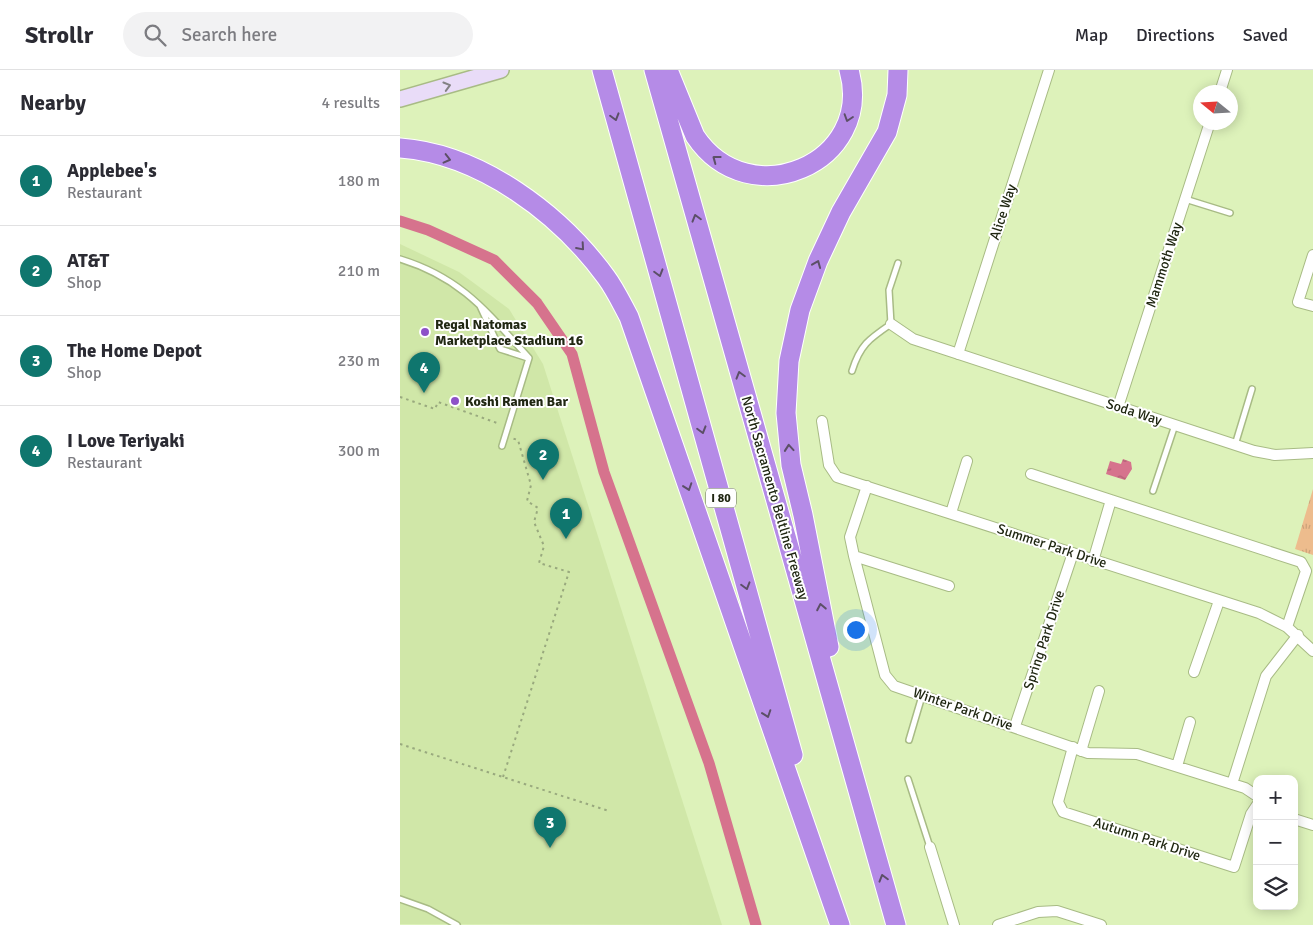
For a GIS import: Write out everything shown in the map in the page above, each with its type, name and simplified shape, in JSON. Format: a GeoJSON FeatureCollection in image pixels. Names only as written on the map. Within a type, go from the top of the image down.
{"type":"FeatureCollection","features":[{"type":"Feature","properties":{"kind":"highway","name":"I 80"},"geometry":{"type":"LineString","coordinates":[[602,70],[841,925]]}},
{"type":"Feature","properties":{"kind":"highway","name":"North Sacramento Beltline Freeway"},"geometry":{"type":"LineString","coordinates":[[654,70],[896,925]]}},
{"type":"Feature","properties":{"kind":"highway"},"geometry":{"type":"LineString","coordinates":[[668,70],[695,136],[709,154],[733,170],[749,175],[766,177],[799,170],[817,160],[832,148],[846,123],[851,107],[852,90],[849,70]]}},
{"type":"Feature","properties":{"kind":"highway"},"geometry":{"type":"LineString","coordinates":[[854,775],[803,515],[791,465],[786,413],[789,361],[800,310],[818,261],[841,212],[887,132],[897,95],[898,70]]}},
{"type":"Feature","properties":{"kind":"highway"},"geometry":{"type":"LineString","coordinates":[[400,148],[455,161],[501,181],[542,209],[578,244],[607,278],[632,326],[841,925]]}},
{"type":"Feature","properties":{"kind":"main road"},"geometry":{"type":"LineString","coordinates":[[400,99],[501,70]]}},
{"type":"Feature","properties":{"kind":"street","name":"Alice Way"},"geometry":{"type":"LineString","coordinates":[[958,354],[1049,70]]}},
{"type":"Feature","properties":{"kind":"street"},"geometry":{"type":"LineString","coordinates":[[1222,85],[1227,70]]}},
{"type":"Feature","properties":{"kind":"street","name":"Mammoth Way"},"geometry":{"type":"LineString","coordinates":[[1118,407],[1207,130]]}},
{"type":"Feature","properties":{"kind":"street"},"geometry":{"type":"LineString","coordinates":[[1313,255],[1298,302],[1313,306]]}},
{"type":"Feature","properties":{"kind":"street","name":"Soda Way"},"geometry":{"type":"LineString","coordinates":[[891,324],[912,340],[1235,444],[1275,455],[1313,453]]}},
{"type":"Feature","properties":{"kind":"street","name":"Summer Park Drive"},"geometry":{"type":"LineString","coordinates":[[822,421],[829,465],[834,475],[1273,618],[1298,635],[1313,651]]}},
{"type":"Feature","properties":{"kind":"street"},"geometry":{"type":"LineString","coordinates":[[951,513],[967,460]]}},
{"type":"Feature","properties":{"kind":"street"},"geometry":{"type":"LineString","coordinates":[[1031,474],[1301,562],[1305,566],[1308,575],[1287,627]]}},
{"type":"Feature","properties":{"kind":"street","name":"Winter Park Drive"},"geometry":{"type":"LineString","coordinates":[[867,486],[850,537],[886,675],[894,686],[1015,726],[1077,749],[1100,755],[1137,754],[1246,788],[1253,793]]}},
{"type":"Feature","properties":{"kind":"street"},"geometry":{"type":"LineString","coordinates":[[1093,560],[1111,500]]}},
{"type":"Feature","properties":{"kind":"street","name":"Spring Park Drive"},"geometry":{"type":"LineString","coordinates":[[1015,726],[1073,553]]}},
{"type":"Feature","properties":{"kind":"street"},"geometry":{"type":"LineString","coordinates":[[854,556],[949,586]]}},
{"type":"Feature","properties":{"kind":"street"},"geometry":{"type":"LineString","coordinates":[[1194,672],[1219,601]]}},
{"type":"Feature","properties":{"kind":"street"},"geometry":{"type":"LineString","coordinates":[[1232,784],[1266,676],[1298,635]]}},
{"type":"Feature","properties":{"kind":"street"},"geometry":{"type":"LineString","coordinates":[[1077,749],[1099,691]]}},
{"type":"Feature","properties":{"kind":"street"},"geometry":{"type":"LineString","coordinates":[[1177,766],[1190,722]]}},
{"type":"Feature","properties":{"kind":"street","name":"Autumn Park Drive"},"geometry":{"type":"LineString","coordinates":[[1077,749],[1058,802],[1063,812],[1234,867],[1253,811]]}},
{"type":"Feature","properties":{"kind":"street"},"geometry":{"type":"LineString","coordinates":[[1297,820],[1313,825]]}},
{"type":"Feature","properties":{"kind":"street"},"geometry":{"type":"LineString","coordinates":[[930,846],[954,925]]}},
{"type":"Feature","properties":{"kind":"street"},"geometry":{"type":"LineString","coordinates":[[998,925],[1038,912],[1057,912],[1100,925]]}},
{"type":"Feature","properties":{"kind":"lane"},"geometry":{"type":"LineString","coordinates":[[1185,199],[1230,212]]}},
{"type":"Feature","properties":{"kind":"lane"},"geometry":{"type":"LineString","coordinates":[[400,260],[422,266],[451,280],[478,301],[529,358]]}},
{"type":"Feature","properties":{"kind":"lane"},"geometry":{"type":"LineString","coordinates":[[852,371],[858,352],[866,341],[891,324],[889,290],[898,263]]}},
{"type":"Feature","properties":{"kind":"lane"},"geometry":{"type":"LineString","coordinates":[[478,301],[500,349],[529,358]]}},
{"type":"Feature","properties":{"kind":"lane"},"geometry":{"type":"LineString","coordinates":[[502,446],[529,358]]}},
{"type":"Feature","properties":{"kind":"lane"},"geometry":{"type":"LineString","coordinates":[[1235,444],[1252,389]]}},
{"type":"Feature","properties":{"kind":"lane"},"geometry":{"type":"LineString","coordinates":[[1153,491],[1175,425]]}},
{"type":"Feature","properties":{"kind":"lane"},"geometry":{"type":"LineString","coordinates":[[909,740],[922,695]]}},
{"type":"Feature","properties":{"kind":"lane"},"geometry":{"type":"LineString","coordinates":[[908,779],[930,846]]}},
{"type":"Feature","properties":{"kind":"lane"},"geometry":{"type":"LineString","coordinates":[[400,899],[428,908],[457,925]]}},
{"type":"Feature","properties":{"kind":"path"},"geometry":{"type":"LineString","coordinates":[[400,397],[435,409],[438,402],[500,423],[497,433],[518,440],[531,485],[526,501],[538,508],[534,522],[544,546],[539,563],[569,572],[503,777]]}},
{"type":"Feature","properties":{"kind":"path"},"geometry":{"type":"LineString","coordinates":[[400,744],[610,811]]}},
{"type":"Feature","properties":{"kind":"shaded area"},"geometry":{"type":"Polygon","coordinates":[[[400,244],[459,272],[509,309],[543,364],[722,925],[400,924],[400,244]]]}},
{"type":"Feature","properties":{"kind":"green space"},"geometry":{"type":"Polygon","coordinates":[[[1313,489],[1313,555],[1295,549],[1313,489]]]}},
{"type":"Feature","properties":{"kind":"water"},"geometry":{"type":"Polygon","coordinates":[[[1123,459],[1131,462],[1132,469],[1125,480],[1106,474],[1110,461],[1121,464],[1123,459]]]}},
{"type":"Feature","properties":{"kind":"waterway"},"geometry":{"type":"LineString","coordinates":[[400,221],[428,230],[494,260],[537,303],[572,354],[604,472],[709,763],[756,925]]}},
{"type":"Feature","properties":{"kind":"place","name":"Regal Natomas Marketplace Stadium 16"},"geometry":{"type":"Point","coordinates":[425,332]}},
{"type":"Feature","properties":{"kind":"place","name":"I Love Teriyaki"},"geometry":{"type":"Point","coordinates":[424,393]}},
{"type":"Feature","properties":{"kind":"place","name":"Koshi Ramen Bar"},"geometry":{"type":"Point","coordinates":[455,401]}},
{"type":"Feature","properties":{"kind":"place","name":"AT&T"},"geometry":{"type":"Point","coordinates":[543,480]}},
{"type":"Feature","properties":{"kind":"place","name":"Applebee's"},"geometry":{"type":"Point","coordinates":[566,539]}},
{"type":"Feature","properties":{"kind":"place","name":"The Home Depot"},"geometry":{"type":"Point","coordinates":[550,848]}}]}
